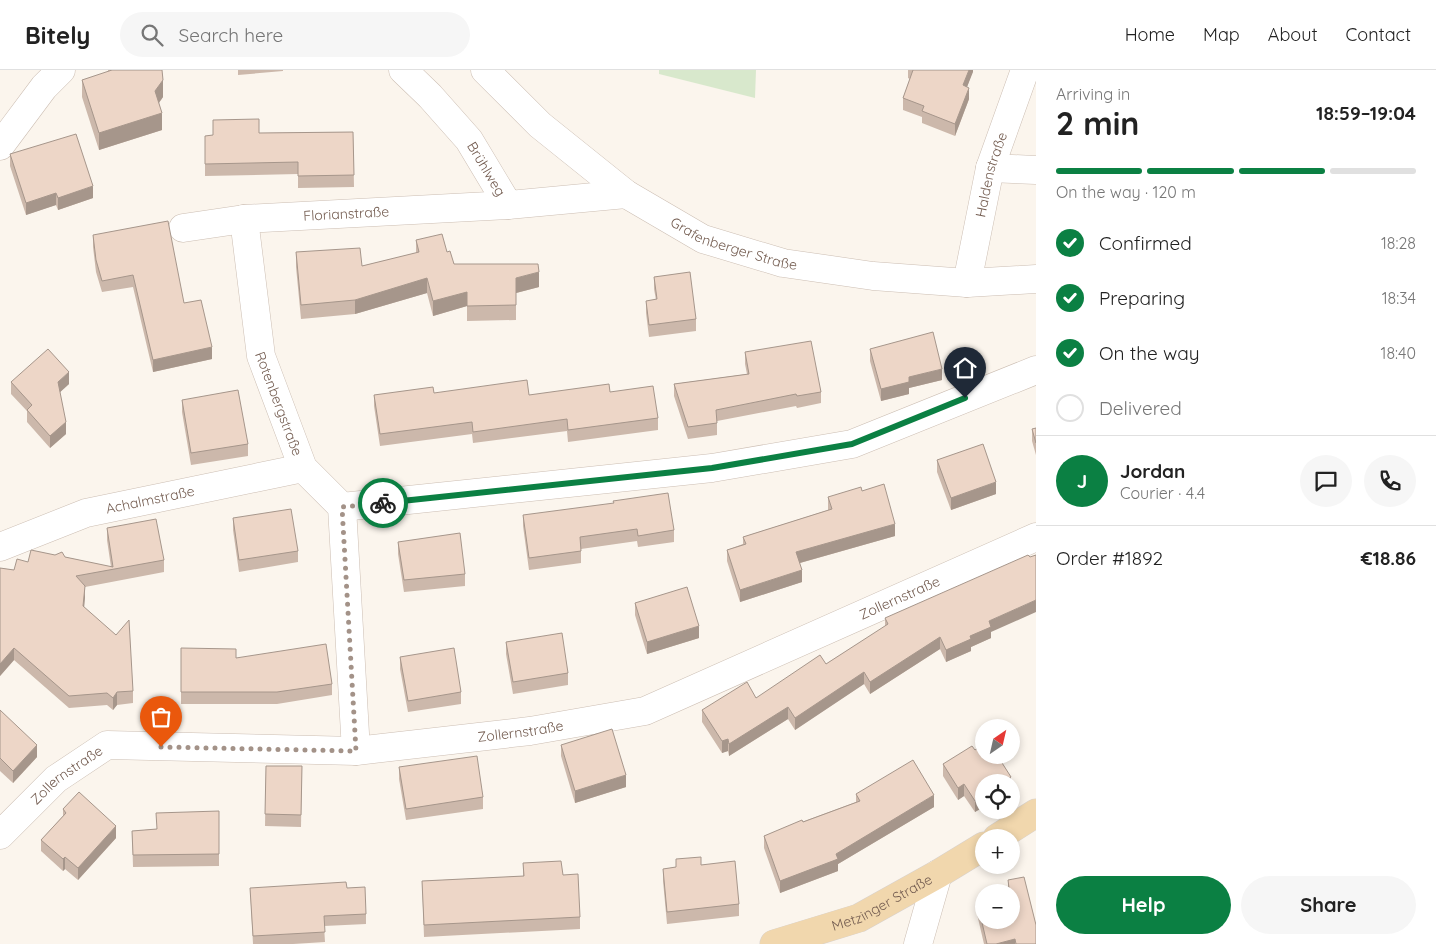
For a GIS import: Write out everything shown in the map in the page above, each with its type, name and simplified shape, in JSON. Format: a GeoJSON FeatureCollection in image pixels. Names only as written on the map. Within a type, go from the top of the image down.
{"type":"FeatureCollection","features":[{"type":"Feature","properties":{"kind":"main road"},"geometry":{"type":"LineString","coordinates":[[1011,829],[1036,813]]}},
{"type":"Feature","properties":{"kind":"main road","name":"Metzinger Straße"},"geometry":{"type":"LineString","coordinates":[[774,944],[859,918],[975,851]]}},
{"type":"Feature","properties":{"kind":"street"},"geometry":{"type":"LineString","coordinates":[[0,146],[44,87],[60,70]]}},
{"type":"Feature","properties":{"kind":"street","name":"Brühlweg"},"geometry":{"type":"LineString","coordinates":[[403,70],[430,96],[469,140],[508,205],[626,194]]}},
{"type":"Feature","properties":{"kind":"street","name":"Grafenberger Straße"},"geometry":{"type":"LineString","coordinates":[[485,70],[540,125],[626,194],[703,239],[783,262],[874,276],[967,283],[1036,279]]}},
{"type":"Feature","properties":{"kind":"street","name":"Haldenstraße"},"geometry":{"type":"LineString","coordinates":[[967,283],[990,168],[1025,70]]}},
{"type":"Feature","properties":{"kind":"street"},"geometry":{"type":"LineString","coordinates":[[990,168],[1036,170]]}},
{"type":"Feature","properties":{"kind":"street","name":"Florianstraße"},"geometry":{"type":"LineString","coordinates":[[183,228],[244,219],[508,205]]}},
{"type":"Feature","properties":{"kind":"street","name":"Rotenbergstraße"},"geometry":{"type":"LineString","coordinates":[[244,219],[261,356],[303,468],[342,507]]}},
{"type":"Feature","properties":{"kind":"street"},"geometry":{"type":"LineString","coordinates":[[356,751],[342,507],[712,468],[852,444],[1036,370]]}},
{"type":"Feature","properties":{"kind":"street","name":"Achalmstraße"},"geometry":{"type":"LineString","coordinates":[[0,547],[86,513],[303,468]]}},
{"type":"Feature","properties":{"kind":"street","name":"Zollernstraße"},"geometry":{"type":"LineString","coordinates":[[0,835],[56,779],[107,745],[356,751],[530,731],[645,711],[1036,537]]}},
{"type":"Feature","properties":{"kind":"street"},"geometry":{"type":"LineString","coordinates":[[918,944],[938,874]]}},
{"type":"Feature","properties":{"kind":"green space"},"geometry":{"type":"Polygon","coordinates":[[[659,70],[756,70],[755,98],[659,74],[659,70]]]}},
{"type":"Feature","properties":{"kind":"building"},"geometry":{"type":"Polygon","coordinates":[[[112,70],[162,70],[163,80],[155,91],[162,113],[99,133],[82,80],[112,70]]]}},
{"type":"Feature","properties":{"kind":"building"},"geometry":{"type":"Polygon","coordinates":[[[913,70],[969,70],[963,85],[969,88],[955,124],[922,111],[924,106],[903,98],[913,70]]]}},
{"type":"Feature","properties":{"kind":"building"},"geometry":{"type":"Polygon","coordinates":[[[259,119],[259,133],[353,132],[354,175],[298,176],[298,162],[205,164],[205,136],[213,135],[213,120],[259,119]]]}},
{"type":"Feature","properties":{"kind":"building"},"geometry":{"type":"Polygon","coordinates":[[[76,134],[93,186],[58,198],[56,193],[26,203],[10,154],[76,134]]]}},
{"type":"Feature","properties":{"kind":"building"},"geometry":{"type":"Polygon","coordinates":[[[168,221],[184,303],[201,300],[212,347],[153,360],[133,275],[102,281],[96,260],[93,235],[168,221]]]}},
{"type":"Feature","properties":{"kind":"building"},"geometry":{"type":"Polygon","coordinates":[[[442,234],[447,252],[450,251],[454,264],[538,264],[539,272],[516,278],[516,305],[467,306],[467,292],[433,301],[427,278],[355,300],[301,305],[296,252],[360,248],[362,266],[419,252],[416,240],[442,234]]]}},
{"type":"Feature","properties":{"kind":"building"},"geometry":{"type":"Polygon","coordinates":[[[690,272],[696,319],[649,325],[646,301],[657,299],[654,277],[690,272]]]}},
{"type":"Feature","properties":{"kind":"building"},"geometry":{"type":"Polygon","coordinates":[[[933,332],[942,369],[909,377],[909,382],[881,389],[870,349],[933,332]]]}},
{"type":"Feature","properties":{"kind":"building"},"geometry":{"type":"Polygon","coordinates":[[[811,341],[821,392],[797,396],[796,394],[716,410],[717,423],[688,427],[674,384],[749,374],[745,352],[811,341]]]}},
{"type":"Feature","properties":{"kind":"building"},"geometry":{"type":"Polygon","coordinates":[[[48,349],[69,372],[58,382],[66,422],[50,436],[27,410],[32,405],[11,382],[48,349]]]}},
{"type":"Feature","properties":{"kind":"building"},"geometry":{"type":"Polygon","coordinates":[[[527,380],[529,395],[609,384],[610,392],[653,386],[658,418],[568,430],[567,419],[473,432],[472,422],[380,434],[374,395],[433,387],[434,393],[527,380]]]}},
{"type":"Feature","properties":{"kind":"building"},"geometry":{"type":"Polygon","coordinates":[[[238,390],[248,444],[191,453],[182,400],[238,390]]]}},
{"type":"Feature","properties":{"kind":"building"},"geometry":{"type":"Polygon","coordinates":[[[1036,428],[1036,443],[1032,429],[1036,428]]]}},
{"type":"Feature","properties":{"kind":"building"},"geometry":{"type":"Polygon","coordinates":[[[983,444],[996,482],[951,498],[937,460],[983,444]]]}},
{"type":"Feature","properties":{"kind":"building"},"geometry":{"type":"Polygon","coordinates":[[[884,484],[895,524],[796,552],[802,570],[740,590],[727,550],[746,544],[743,537],[832,509],[828,497],[861,487],[862,491],[884,484]]]}},
{"type":"Feature","properties":{"kind":"building"},"geometry":{"type":"Polygon","coordinates":[[[668,493],[674,530],[638,536],[637,529],[580,537],[581,551],[529,558],[523,515],[614,503],[613,501],[668,493]]]}},
{"type":"Feature","properties":{"kind":"building"},"geometry":{"type":"Polygon","coordinates":[[[291,509],[298,551],[239,560],[233,518],[291,509]]]}},
{"type":"Feature","properties":{"kind":"building"},"geometry":{"type":"Polygon","coordinates":[[[156,519],[164,560],[76,576],[85,586],[83,606],[116,635],[129,620],[133,691],[117,692],[113,698],[107,693],[69,696],[14,648],[0,664],[0,568],[14,570],[17,559],[28,562],[31,550],[55,555],[62,552],[65,557],[113,567],[107,528],[156,519]]]}},
{"type":"Feature","properties":{"kind":"building"},"geometry":{"type":"Polygon","coordinates":[[[460,533],[465,574],[404,580],[398,542],[460,533]]]}},
{"type":"Feature","properties":{"kind":"building"},"geometry":{"type":"Polygon","coordinates":[[[1028,555],[1030,557],[1036,555],[1036,600],[989,621],[991,627],[970,636],[971,639],[946,650],[940,637],[870,682],[864,672],[795,718],[788,707],[729,744],[728,739],[722,741],[702,710],[747,682],[756,698],[820,655],[826,664],[888,624],[885,618],[1028,555]]]}},
{"type":"Feature","properties":{"kind":"building"},"geometry":{"type":"Polygon","coordinates":[[[687,587],[699,626],[647,642],[635,603],[687,587]]]}},
{"type":"Feature","properties":{"kind":"building"},"geometry":{"type":"Polygon","coordinates":[[[562,633],[568,673],[513,682],[506,642],[562,633]]]}},
{"type":"Feature","properties":{"kind":"building"},"geometry":{"type":"Polygon","coordinates":[[[326,644],[332,684],[277,692],[181,692],[181,648],[236,649],[236,658],[326,644]]]}},
{"type":"Feature","properties":{"kind":"building"},"geometry":{"type":"Polygon","coordinates":[[[454,648],[461,692],[408,701],[400,657],[454,648]]]}},
{"type":"Feature","properties":{"kind":"building"},"geometry":{"type":"Polygon","coordinates":[[[0,710],[37,745],[13,771],[0,758],[0,710]]]}},
{"type":"Feature","properties":{"kind":"building"},"geometry":{"type":"Polygon","coordinates":[[[612,729],[626,775],[575,791],[561,745],[612,729]]]}},
{"type":"Feature","properties":{"kind":"building"},"geometry":{"type":"Polygon","coordinates":[[[972,746],[975,750],[975,764],[1003,764],[1009,774],[975,774],[975,801],[964,784],[958,788],[943,764],[972,746]]]}},
{"type":"Feature","properties":{"kind":"building"},"geometry":{"type":"Polygon","coordinates":[[[477,756],[483,797],[406,809],[399,767],[477,756]]]}},
{"type":"Feature","properties":{"kind":"building"},"geometry":{"type":"Polygon","coordinates":[[[913,760],[934,795],[836,854],[838,859],[780,881],[764,836],[802,820],[803,822],[860,801],[856,794],[913,760]]]}},
{"type":"Feature","properties":{"kind":"building"},"geometry":{"type":"Polygon","coordinates":[[[266,766],[302,766],[301,815],[265,814],[266,766]]]}},
{"type":"Feature","properties":{"kind":"building"},"geometry":{"type":"Polygon","coordinates":[[[79,792],[116,826],[78,868],[65,857],[63,859],[41,840],[66,813],[63,809],[79,792]]]}},
{"type":"Feature","properties":{"kind":"building"},"geometry":{"type":"Polygon","coordinates":[[[219,811],[219,854],[133,855],[132,831],[157,829],[156,813],[219,811]]]}},
{"type":"Feature","properties":{"kind":"building"},"geometry":{"type":"Polygon","coordinates":[[[701,857],[701,865],[735,861],[739,904],[667,912],[663,869],[676,867],[676,859],[701,857]]]}},
{"type":"Feature","properties":{"kind":"building"},"geometry":{"type":"Polygon","coordinates":[[[561,861],[563,875],[578,874],[580,917],[424,925],[422,881],[524,876],[523,863],[561,861]]]}},
{"type":"Feature","properties":{"kind":"building"},"geometry":{"type":"Polygon","coordinates":[[[1024,877],[1036,925],[1036,944],[1016,944],[1015,939],[996,944],[987,944],[984,929],[1020,929],[1020,884],[1008,884],[1008,880],[1024,877]]]}},
{"type":"Feature","properties":{"kind":"building"},"geometry":{"type":"Polygon","coordinates":[[[346,882],[347,888],[365,887],[366,914],[324,916],[325,932],[253,936],[250,888],[346,882]]]}},
{"type":"Feature","properties":{"kind":"way so far"},"geometry":{"type":"LineString","coordinates":[[161,747],[356,751],[342,507],[383,503]]}},
{"type":"Feature","properties":{"kind":"route"},"geometry":{"type":"LineString","coordinates":[[383,503],[712,468],[852,444],[965,398]]}}]}
